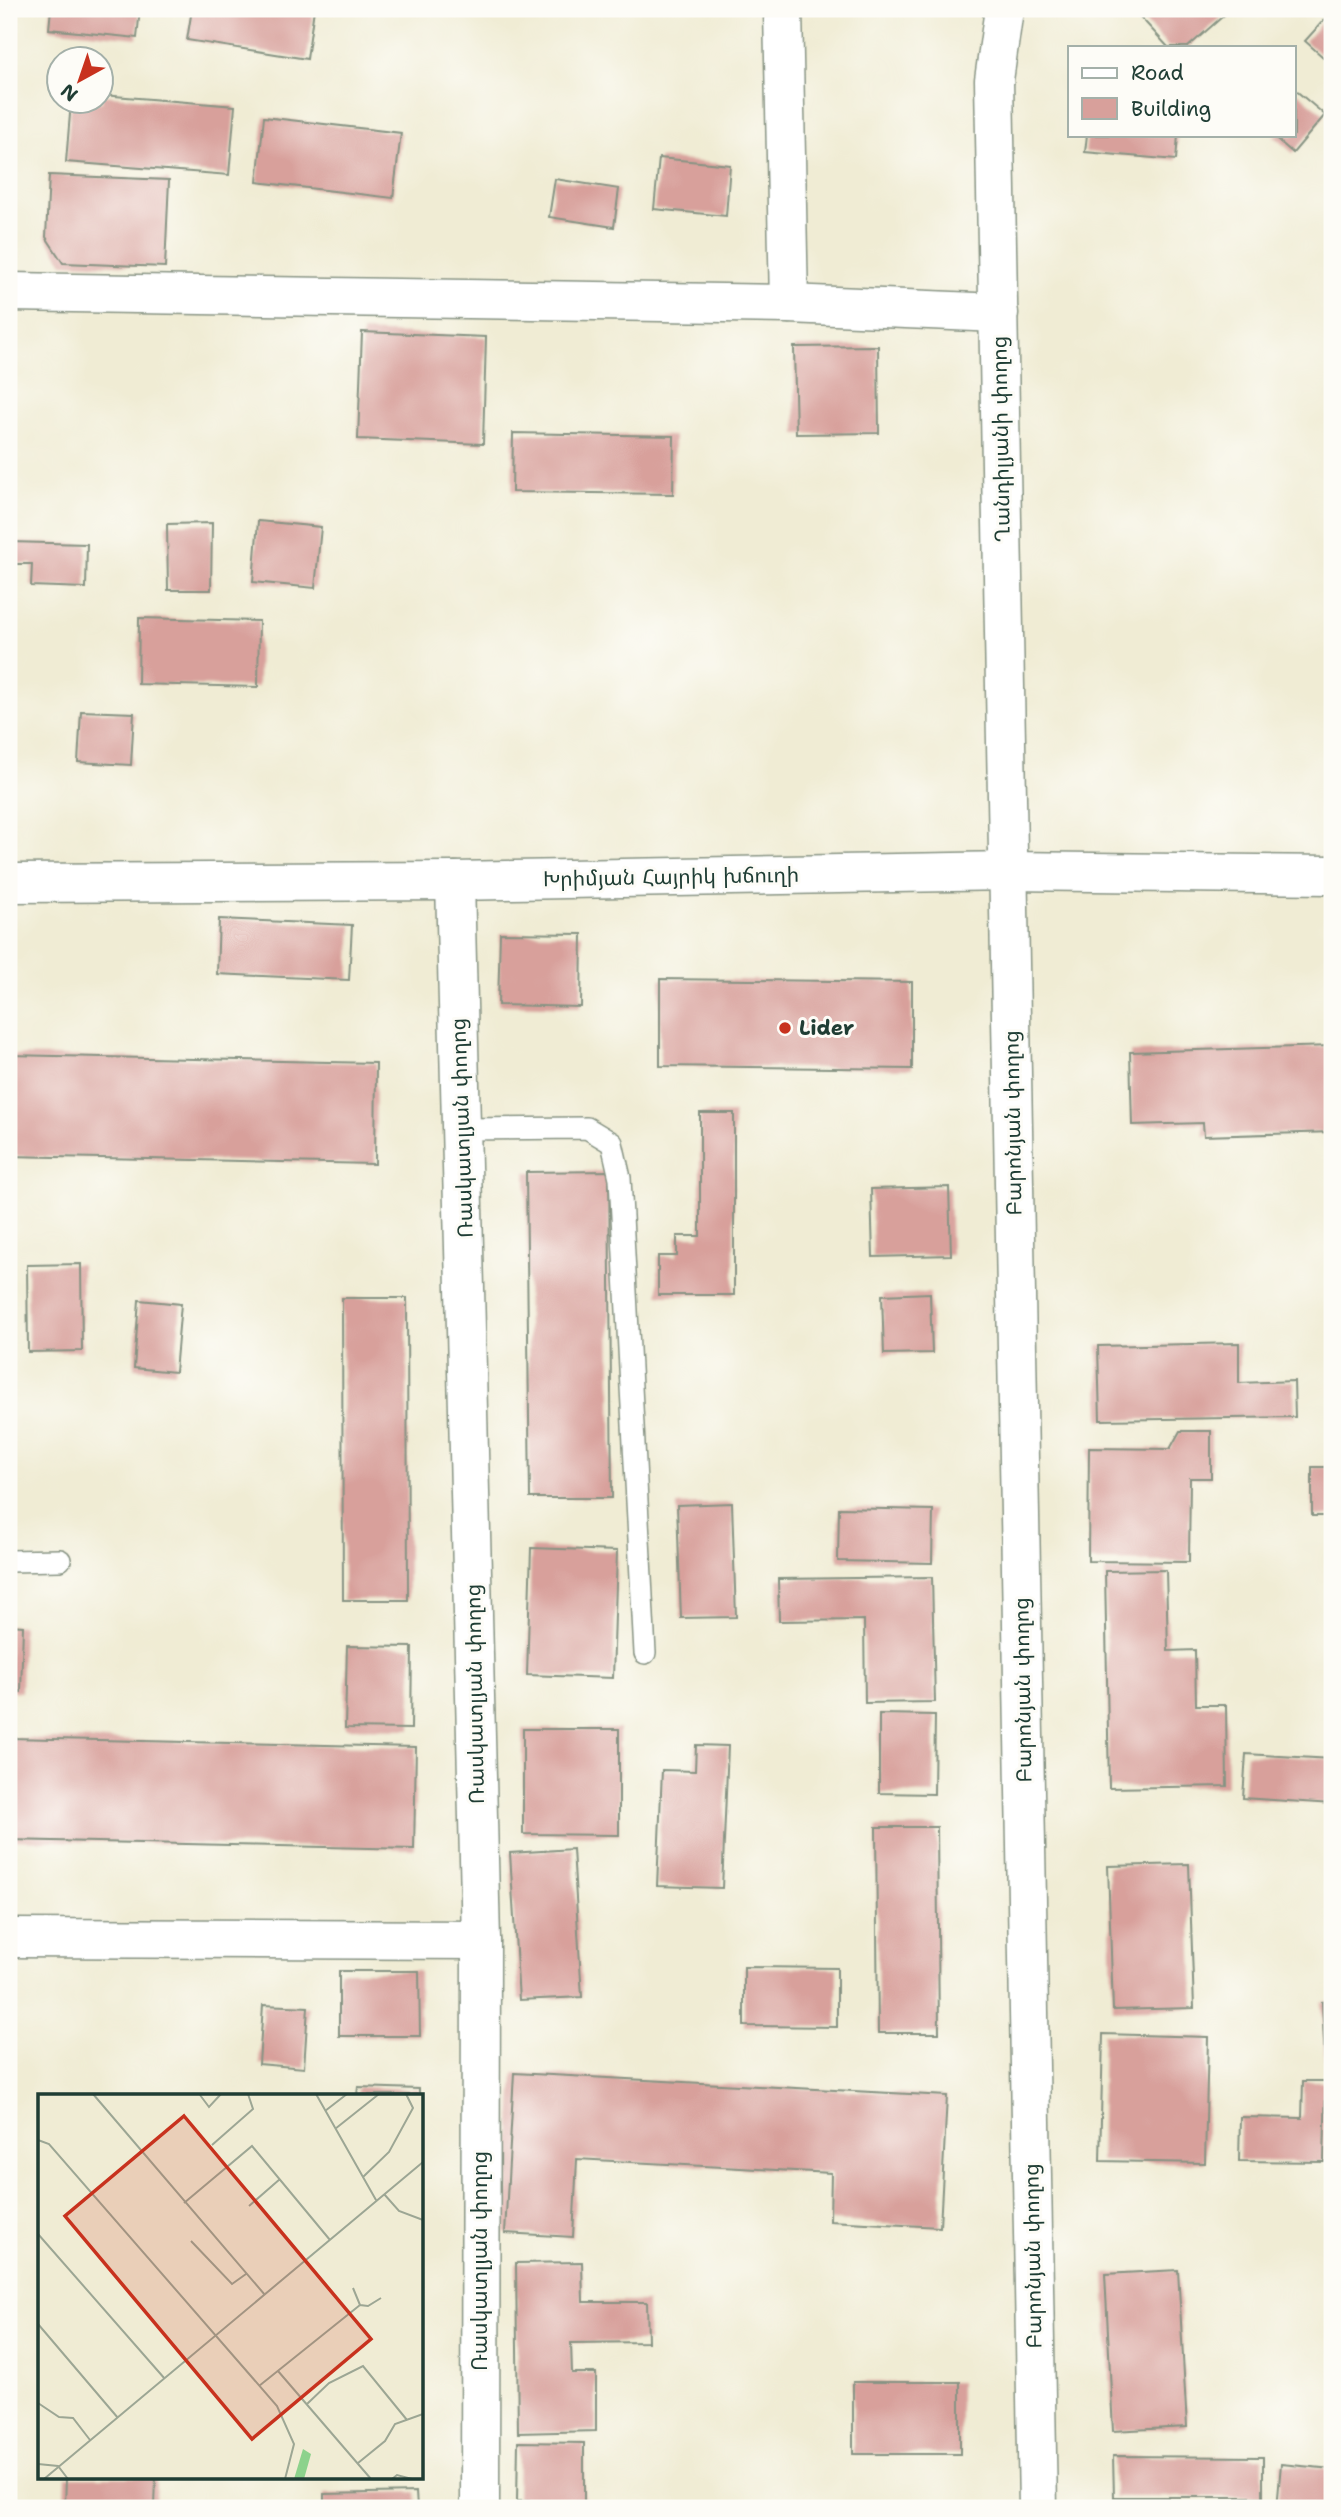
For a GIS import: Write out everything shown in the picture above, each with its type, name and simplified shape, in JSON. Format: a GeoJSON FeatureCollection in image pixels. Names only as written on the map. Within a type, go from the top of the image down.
{"type":"FeatureCollection","features":[{"type":"Feature","properties":{"kind":"main road"},"geometry":{"type":"LineString","coordinates":[[783,9],[789,304]]}},
{"type":"Feature","properties":{"kind":"main road","name":"Ղանդիլյանի փողոց"},"geometry":{"type":"LineString","coordinates":[[1004,9],[994,80],[1009,871]]}},
{"type":"Feature","properties":{"kind":"main road"},"geometry":{"type":"LineString","coordinates":[[9,292],[789,304],[999,313]]}},
{"type":"Feature","properties":{"kind":"main road","name":"Խրիմյան Հայրիկ խճուղի"},"geometry":{"type":"LineString","coordinates":[[9,883],[455,881],[1009,871],[1332,875]]}},
{"type":"Feature","properties":{"kind":"main road","name":"Բարոնյան փողոց"},"geometry":{"type":"LineString","coordinates":[[1009,871],[1038,2508]]}},
{"type":"Feature","properties":{"kind":"main road","name":"Ռասկատլյան փողոց"},"geometry":{"type":"LineString","coordinates":[[455,881],[481,1940],[480,2508]]}},
{"type":"Feature","properties":{"kind":"main road"},"geometry":{"type":"LineString","coordinates":[[9,1938],[481,1940]]}},
{"type":"Feature","properties":{"kind":"lane"},"geometry":{"type":"LineString","coordinates":[[463,1129],[587,1128],[612,1143],[620,1178],[645,1653]]}},
{"type":"Feature","properties":{"kind":"lane"},"geometry":{"type":"LineString","coordinates":[[9,1561],[60,1560]]}},
{"type":"Feature","properties":{"kind":"building"},"geometry":{"type":"Polygon","coordinates":[[[51,9],[140,9],[137,38],[49,29],[51,9]]]}},
{"type":"Feature","properties":{"kind":"building"},"geometry":{"type":"Polygon","coordinates":[[[192,9],[314,9],[307,59],[187,40],[192,9]]]}},
{"type":"Feature","properties":{"kind":"building"},"geometry":{"type":"Polygon","coordinates":[[[1133,9],[1231,9],[1189,46],[1167,46],[1133,9]]]}},
{"type":"Feature","properties":{"kind":"building"},"geometry":{"type":"Polygon","coordinates":[[[1332,11],[1332,65],[1305,41],[1332,11]]]}},
{"type":"Feature","properties":{"kind":"building"},"geometry":{"type":"Polygon","coordinates":[[[1296,91],[1325,115],[1293,153],[1273,136],[1296,136],[1296,91]]]}},
{"type":"Feature","properties":{"kind":"building"},"geometry":{"type":"Polygon","coordinates":[[[116,96],[235,106],[229,175],[66,162],[70,116],[116,116],[116,96]]]}},
{"type":"Feature","properties":{"kind":"building"},"geometry":{"type":"Polygon","coordinates":[[[264,117],[401,133],[393,198],[257,182],[264,117]]]}},
{"type":"Feature","properties":{"kind":"building"},"geometry":{"type":"Polygon","coordinates":[[[1087,136],[1178,136],[1176,160],[1085,152],[1087,136]]]}},
{"type":"Feature","properties":{"kind":"building"},"geometry":{"type":"Polygon","coordinates":[[[659,158],[730,165],[726,216],[654,209],[659,158]]]}},
{"type":"Feature","properties":{"kind":"building"},"geometry":{"type":"Polygon","coordinates":[[[49,175],[169,180],[165,267],[63,263],[46,237],[49,175]]]}},
{"type":"Feature","properties":{"kind":"building"},"geometry":{"type":"Polygon","coordinates":[[[555,179],[619,189],[614,227],[549,217],[555,179]]]}},
{"type":"Feature","properties":{"kind":"building"},"geometry":{"type":"Polygon","coordinates":[[[362,332],[486,337],[483,444],[358,439],[362,332]]]}},
{"type":"Feature","properties":{"kind":"building"},"geometry":{"type":"Polygon","coordinates":[[[878,346],[879,433],[796,434],[794,347],[878,346]]]}},
{"type":"Feature","properties":{"kind":"building"},"geometry":{"type":"Polygon","coordinates":[[[513,433],[674,436],[673,494],[512,492],[513,433]]]}},
{"type":"Feature","properties":{"kind":"building"},"geometry":{"type":"Polygon","coordinates":[[[258,521],[321,527],[315,588],[253,582],[258,521]]]}},
{"type":"Feature","properties":{"kind":"building"},"geometry":{"type":"Polygon","coordinates":[[[212,523],[211,590],[168,590],[167,524],[212,523]]]}},
{"type":"Feature","properties":{"kind":"building"},"geometry":{"type":"Polygon","coordinates":[[[9,542],[87,544],[86,588],[31,586],[32,564],[9,564],[9,542]]]}},
{"type":"Feature","properties":{"kind":"building"},"geometry":{"type":"Polygon","coordinates":[[[139,618],[259,621],[258,687],[138,684],[139,618]]]}},
{"type":"Feature","properties":{"kind":"building"},"geometry":{"type":"Polygon","coordinates":[[[81,711],[134,713],[131,765],[78,762],[81,711]]]}},
{"type":"Feature","properties":{"kind":"building"},"geometry":{"type":"Polygon","coordinates":[[[219,919],[352,925],[349,980],[217,974],[219,919]]]}},
{"type":"Feature","properties":{"kind":"building"},"geometry":{"type":"Polygon","coordinates":[[[500,933],[582,934],[581,1007],[498,1005],[500,933]]]}},
{"type":"Feature","properties":{"kind":"building"},"geometry":{"type":"Polygon","coordinates":[[[660,979],[912,982],[912,1069],[660,1066],[660,979]]]}},
{"type":"Feature","properties":{"kind":"building"},"geometry":{"type":"Polygon","coordinates":[[[1332,1046],[1332,1132],[1204,1136],[1203,1123],[1132,1125],[1130,1052],[1332,1046]]]}},
{"type":"Feature","properties":{"kind":"building"},"geometry":{"type":"Polygon","coordinates":[[[9,1055],[376,1063],[375,1164],[9,1156],[9,1055]]]}},
{"type":"Feature","properties":{"kind":"building"},"geometry":{"type":"Polygon","coordinates":[[[700,1113],[734,1113],[734,1295],[658,1295],[658,1256],[677,1256],[677,1236],[700,1236],[700,1113]]]}},
{"type":"Feature","properties":{"kind":"building"},"geometry":{"type":"Polygon","coordinates":[[[609,1171],[612,1498],[530,1498],[526,1172],[609,1171]]]}},
{"type":"Feature","properties":{"kind":"building"},"geometry":{"type":"Polygon","coordinates":[[[949,1187],[951,1255],[873,1257],[871,1189],[949,1187]]]}},
{"type":"Feature","properties":{"kind":"building"},"geometry":{"type":"Polygon","coordinates":[[[81,1264],[82,1351],[28,1352],[27,1265],[81,1264]]]}},
{"type":"Feature","properties":{"kind":"building"},"geometry":{"type":"Polygon","coordinates":[[[930,1293],[932,1353],[884,1354],[882,1295],[930,1293]]]}},
{"type":"Feature","properties":{"kind":"building"},"geometry":{"type":"Polygon","coordinates":[[[342,1298],[407,1298],[408,1600],[343,1600],[342,1298]]]}},
{"type":"Feature","properties":{"kind":"building"},"geometry":{"type":"Polygon","coordinates":[[[139,1300],[181,1304],[175,1372],[134,1368],[139,1300]]]}},
{"type":"Feature","properties":{"kind":"building"},"geometry":{"type":"Polygon","coordinates":[[[1239,1343],[1239,1383],[1294,1381],[1295,1417],[1100,1420],[1098,1346],[1239,1343]]]}},
{"type":"Feature","properties":{"kind":"building"},"geometry":{"type":"Polygon","coordinates":[[[1180,1431],[1211,1431],[1211,1478],[1190,1478],[1189,1562],[1088,1561],[1089,1448],[1170,1449],[1180,1431]]]}},
{"type":"Feature","properties":{"kind":"building"},"geometry":{"type":"Polygon","coordinates":[[[1312,1467],[1332,1467],[1332,1516],[1312,1516],[1312,1467]]]}},
{"type":"Feature","properties":{"kind":"building"},"geometry":{"type":"Polygon","coordinates":[[[732,1503],[736,1617],[681,1618],[677,1505],[732,1503]]]}},
{"type":"Feature","properties":{"kind":"building"},"geometry":{"type":"Polygon","coordinates":[[[839,1508],[933,1510],[932,1563],[838,1561],[839,1508]]]}},
{"type":"Feature","properties":{"kind":"building"},"geometry":{"type":"Polygon","coordinates":[[[531,1548],[617,1551],[613,1678],[527,1675],[531,1548]]]}},
{"type":"Feature","properties":{"kind":"building"},"geometry":{"type":"Polygon","coordinates":[[[1166,1570],[1168,1651],[1195,1650],[1196,1705],[1226,1705],[1227,1786],[1109,1788],[1105,1571],[1166,1570]]]}},
{"type":"Feature","properties":{"kind":"building"},"geometry":{"type":"Polygon","coordinates":[[[932,1577],[935,1702],[865,1703],[864,1620],[779,1621],[778,1579],[932,1577]]]}},
{"type":"Feature","properties":{"kind":"building"},"geometry":{"type":"Polygon","coordinates":[[[9,1625],[23,1626],[21,1692],[9,1691],[9,1625]]]}},
{"type":"Feature","properties":{"kind":"building"},"geometry":{"type":"Polygon","coordinates":[[[347,1646],[412,1647],[411,1729],[345,1728],[347,1646]]]}},
{"type":"Feature","properties":{"kind":"building"},"geometry":{"type":"Polygon","coordinates":[[[879,1714],[935,1715],[934,1794],[879,1793],[879,1714]]]}},
{"type":"Feature","properties":{"kind":"building"},"geometry":{"type":"Polygon","coordinates":[[[523,1729],[619,1729],[619,1835],[523,1834],[523,1729]]]}},
{"type":"Feature","properties":{"kind":"building"},"geometry":{"type":"Polygon","coordinates":[[[9,1738],[416,1747],[414,1849],[9,1840],[9,1738]]]}},
{"type":"Feature","properties":{"kind":"building"},"geometry":{"type":"Polygon","coordinates":[[[696,1745],[728,1746],[722,1888],[657,1886],[662,1770],[695,1771],[696,1745]]]}},
{"type":"Feature","properties":{"kind":"building"},"geometry":{"type":"Polygon","coordinates":[[[1246,1754],[1332,1759],[1332,1804],[1243,1798],[1246,1754]]]}},
{"type":"Feature","properties":{"kind":"building"},"geometry":{"type":"Polygon","coordinates":[[[876,1827],[937,1827],[939,2033],[878,2033],[876,1827]]]}},
{"type":"Feature","properties":{"kind":"building"},"geometry":{"type":"Polygon","coordinates":[[[573,1849],[582,1997],[519,2000],[510,1853],[573,1849]]]}},
{"type":"Feature","properties":{"kind":"building"},"geometry":{"type":"Polygon","coordinates":[[[1189,1864],[1194,2008],[1113,2010],[1108,1866],[1189,1864]]]}},
{"type":"Feature","properties":{"kind":"building"},"geometry":{"type":"Polygon","coordinates":[[[744,1967],[837,1968],[837,2027],[744,2026],[744,1967]]]}},
{"type":"Feature","properties":{"kind":"building"},"geometry":{"type":"Polygon","coordinates":[[[339,1971],[419,1971],[420,2036],[339,2036],[339,1971]]]}},
{"type":"Feature","properties":{"kind":"building"},"geometry":{"type":"Polygon","coordinates":[[[1332,2001],[1332,2081],[1326,2081],[1322,2002],[1332,2001]]]}},
{"type":"Feature","properties":{"kind":"building"},"geometry":{"type":"Polygon","coordinates":[[[263,2005],[308,2007],[304,2068],[259,2064],[263,2005]]]}},
{"type":"Feature","properties":{"kind":"building"},"geometry":{"type":"Polygon","coordinates":[[[1103,2034],[1208,2037],[1205,2163],[1100,2161],[1103,2034]]]}},
{"type":"Feature","properties":{"kind":"building"},"geometry":{"type":"Polygon","coordinates":[[[514,2073],[947,2096],[940,2227],[830,2221],[831,2173],[577,2159],[573,2237],[505,2233],[514,2073]]]}},
{"type":"Feature","properties":{"kind":"building"},"geometry":{"type":"Polygon","coordinates":[[[1303,2081],[1326,2081],[1324,2162],[1239,2161],[1240,2117],[1302,2118],[1303,2081]]]}},
{"type":"Feature","properties":{"kind":"building"},"geometry":{"type":"Polygon","coordinates":[[[358,2087],[419,2089],[419,2094],[357,2094],[358,2087]]]}},
{"type":"Feature","properties":{"kind":"building"},"geometry":{"type":"Polygon","coordinates":[[[582,2262],[583,2302],[647,2302],[648,2342],[571,2343],[572,2373],[596,2373],[596,2431],[518,2433],[516,2263],[582,2262]]]}},
{"type":"Feature","properties":{"kind":"building"},"geometry":{"type":"Polygon","coordinates":[[[1178,2270],[1187,2427],[1113,2431],[1105,2274],[1178,2270]]]}},
{"type":"Feature","properties":{"kind":"building"},"geometry":{"type":"Polygon","coordinates":[[[853,2382],[960,2382],[960,2454],[853,2454],[853,2382]]]}},
{"type":"Feature","properties":{"kind":"building"},"geometry":{"type":"Polygon","coordinates":[[[518,2442],[584,2443],[584,2502],[517,2501],[518,2442]]]}},
{"type":"Feature","properties":{"kind":"building"},"geometry":{"type":"Polygon","coordinates":[[[1113,2456],[1263,2457],[1263,2497],[1114,2497],[1113,2456]]]}},
{"type":"Feature","properties":{"kind":"building"},"geometry":{"type":"Polygon","coordinates":[[[1281,2464],[1332,2469],[1332,2508],[1277,2508],[1281,2464]]]}},
{"type":"Feature","properties":{"kind":"building"},"geometry":{"type":"Polygon","coordinates":[[[66,2478],[156,2478],[155,2508],[65,2508],[66,2478]]]}},
{"type":"Feature","properties":{"kind":"building"},"geometry":{"type":"Polygon","coordinates":[[[416,2492],[417,2508],[324,2508],[324,2494],[416,2492]]]}},
{"type":"Feature","properties":{"kind":"place","name":"Lider"},"geometry":{"type":"Point","coordinates":[785,1028]}}]}
